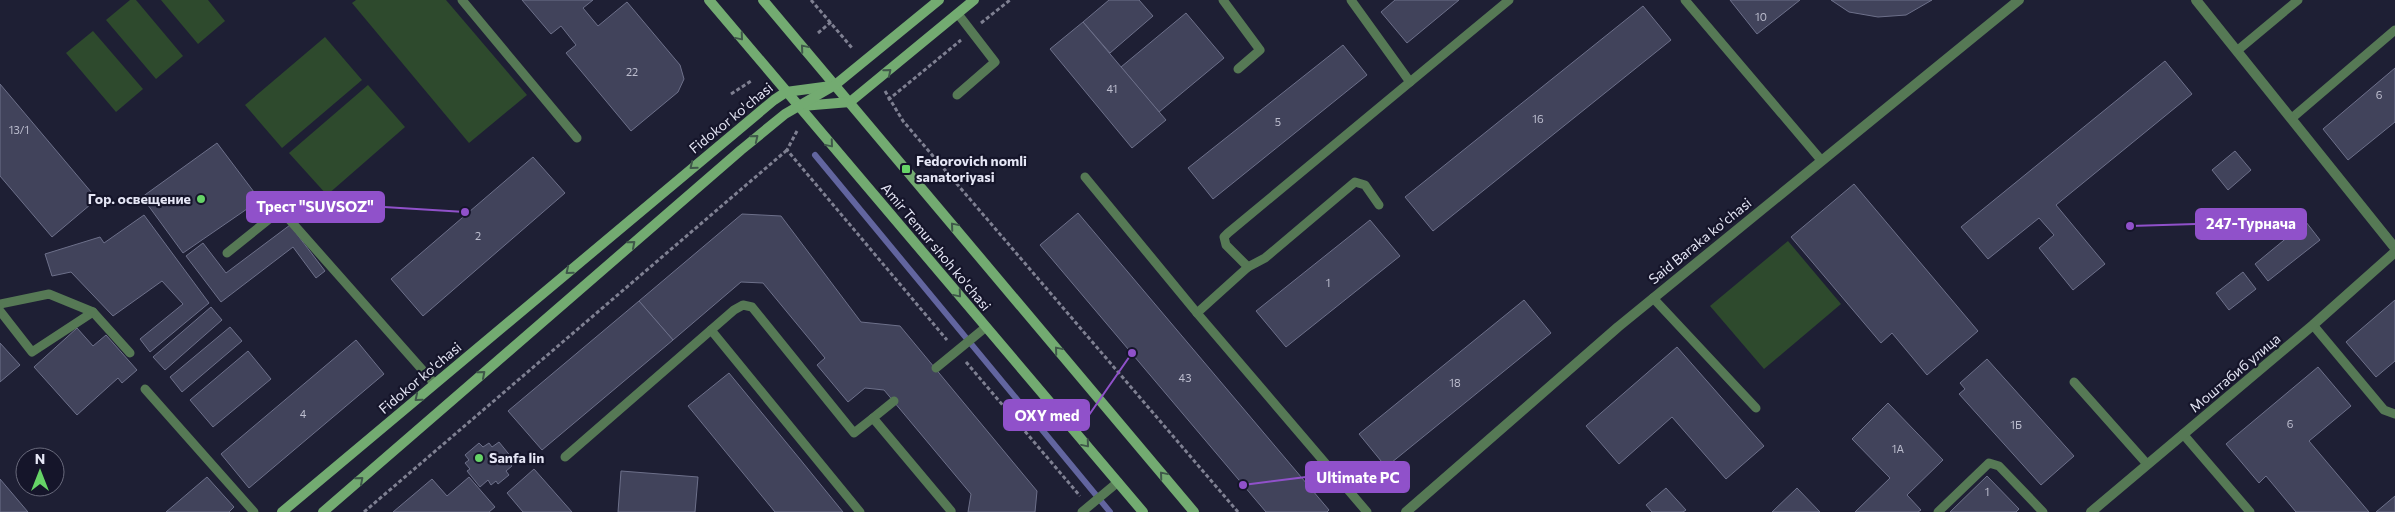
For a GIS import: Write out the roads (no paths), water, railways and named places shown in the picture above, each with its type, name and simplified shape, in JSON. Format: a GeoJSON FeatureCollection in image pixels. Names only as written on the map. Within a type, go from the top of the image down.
{"type":"FeatureCollection","features":[{"type":"Feature","properties":{"kind":"main road","name":"Amir Temur shoh ko'chasi"},"geometry":{"type":"LineString","coordinates":[[709,0],[1143,512]]}},
{"type":"Feature","properties":{"kind":"main road","name":"Amir Temur shoh ko'chasi"},"geometry":{"type":"LineString","coordinates":[[763,0],[1194,512]]}},
{"type":"Feature","properties":{"kind":"main road"},"geometry":{"type":"LineString","coordinates":[[323,512],[741,150],[785,114],[835,85],[940,0]]}},
{"type":"Feature","properties":{"kind":"main road"},"geometry":{"type":"LineString","coordinates":[[798,106],[850,102],[974,0]]}},
{"type":"Feature","properties":{"kind":"main road","name":"Fidokor ko'chasi"},"geometry":{"type":"LineString","coordinates":[[282,512],[434,383],[786,92],[835,85]]}},
{"type":"Feature","properties":{"kind":"street","name":"Said Baraka ko'chasi"},"geometry":{"type":"LineString","coordinates":[[1406,512],[1653,298],[2019,0]]}},
{"type":"Feature","properties":{"kind":"street"},"geometry":{"type":"LineString","coordinates":[[2196,0],[2395,248]]}},
{"type":"Feature","properties":{"kind":"street","name":"Моштабиб улица"},"geometry":{"type":"LineString","coordinates":[[2091,512],[2313,325],[2395,252]]}},
{"type":"Feature","properties":{"kind":"lane"},"geometry":{"type":"LineString","coordinates":[[462,0],[577,138]]}},
{"type":"Feature","properties":{"kind":"lane"},"geometry":{"type":"LineString","coordinates":[[1351,0],[1410,82]]}},
{"type":"Feature","properties":{"kind":"lane"},"geometry":{"type":"LineString","coordinates":[[1248,267],[1226,244],[1224,238],[1228,232],[1509,0]]}},
{"type":"Feature","properties":{"kind":"lane"},"geometry":{"type":"LineString","coordinates":[[1685,0],[1821,160]]}},
{"type":"Feature","properties":{"kind":"lane"},"geometry":{"type":"LineString","coordinates":[[2238,50],[2298,0]]}},
{"type":"Feature","properties":{"kind":"lane"},"geometry":{"type":"LineString","coordinates":[[1227,2],[1260,50],[1238,69]]}},
{"type":"Feature","properties":{"kind":"lane"},"geometry":{"type":"LineString","coordinates":[[957,95],[995,62],[958,14]]}},
{"type":"Feature","properties":{"kind":"lane"},"geometry":{"type":"LineString","coordinates":[[2292,118],[2395,30]]}},
{"type":"Feature","properties":{"kind":"lane"},"geometry":{"type":"LineString","coordinates":[[1085,177],[1196,313],[1368,512]]}},
{"type":"Feature","properties":{"kind":"lane"},"geometry":{"type":"LineString","coordinates":[[1196,313],[1248,267],[1265,258],[1355,182],[1365,185],[1379,205]]}},
{"type":"Feature","properties":{"kind":"lane"},"geometry":{"type":"LineString","coordinates":[[228,253],[273,216],[288,218],[434,383]]}},
{"type":"Feature","properties":{"kind":"lane"},"geometry":{"type":"LineString","coordinates":[[0,304],[49,294],[93,312],[130,353]]}},
{"type":"Feature","properties":{"kind":"lane"},"geometry":{"type":"LineString","coordinates":[[1653,298],[1756,408]]}},
{"type":"Feature","properties":{"kind":"lane"},"geometry":{"type":"LineString","coordinates":[[565,457],[734,310],[743,305],[752,307],[854,433],[894,401]]}},
{"type":"Feature","properties":{"kind":"lane"},"geometry":{"type":"LineString","coordinates":[[0,311],[32,352],[93,312]]}},
{"type":"Feature","properties":{"kind":"lane"},"geometry":{"type":"LineString","coordinates":[[2313,325],[2384,410],[2395,414]]}},
{"type":"Feature","properties":{"kind":"lane"},"geometry":{"type":"LineString","coordinates":[[936,368],[986,327]]}},
{"type":"Feature","properties":{"kind":"lane"},"geometry":{"type":"LineString","coordinates":[[711,330],[860,512]]}},
{"type":"Feature","properties":{"kind":"lane"},"geometry":{"type":"LineString","coordinates":[[2074,382],[2147,464]]}},
{"type":"Feature","properties":{"kind":"lane"},"geometry":{"type":"LineString","coordinates":[[145,389],[254,512]]}},
{"type":"Feature","properties":{"kind":"lane"},"geometry":{"type":"LineString","coordinates":[[873,418],[950,512]]}},
{"type":"Feature","properties":{"kind":"lane"},"geometry":{"type":"LineString","coordinates":[[2183,434],[2250,512]]}},
{"type":"Feature","properties":{"kind":"lane"},"geometry":{"type":"LineString","coordinates":[[1938,512],[1989,463],[2000,466],[2043,512]]}},
{"type":"Feature","properties":{"kind":"lane"},"geometry":{"type":"LineString","coordinates":[[1088,508],[1118,482]]}},
{"type":"Feature","properties":{"kind":"waterway"},"geometry":{"type":"LineString","coordinates":[[815,155],[1110,512]]}},
{"type":"Feature","properties":{"kind":"place","name":"Fedorovich nomli sanatoriyasi"},"geometry":{"type":"Point","coordinates":[906,169]}},
{"type":"Feature","properties":{"kind":"place","name":"Гор. освещение"},"geometry":{"type":"Point","coordinates":[201,199]}},
{"type":"Feature","properties":{"kind":"place","name":"Трест \"SUVSOZ\""},"geometry":{"type":"Point","coordinates":[465,212]}},
{"type":"Feature","properties":{"kind":"place","name":"247-Турнача"},"geometry":{"type":"Point","coordinates":[2130,226]}},
{"type":"Feature","properties":{"kind":"place","name":"OXY med"},"geometry":{"type":"Point","coordinates":[1132,353]}},
{"type":"Feature","properties":{"kind":"place","name":"Sanfa lin"},"geometry":{"type":"Point","coordinates":[479,458]}},
{"type":"Feature","properties":{"kind":"place","name":"Ultimate PC"},"geometry":{"type":"Point","coordinates":[1243,485]}}]}
